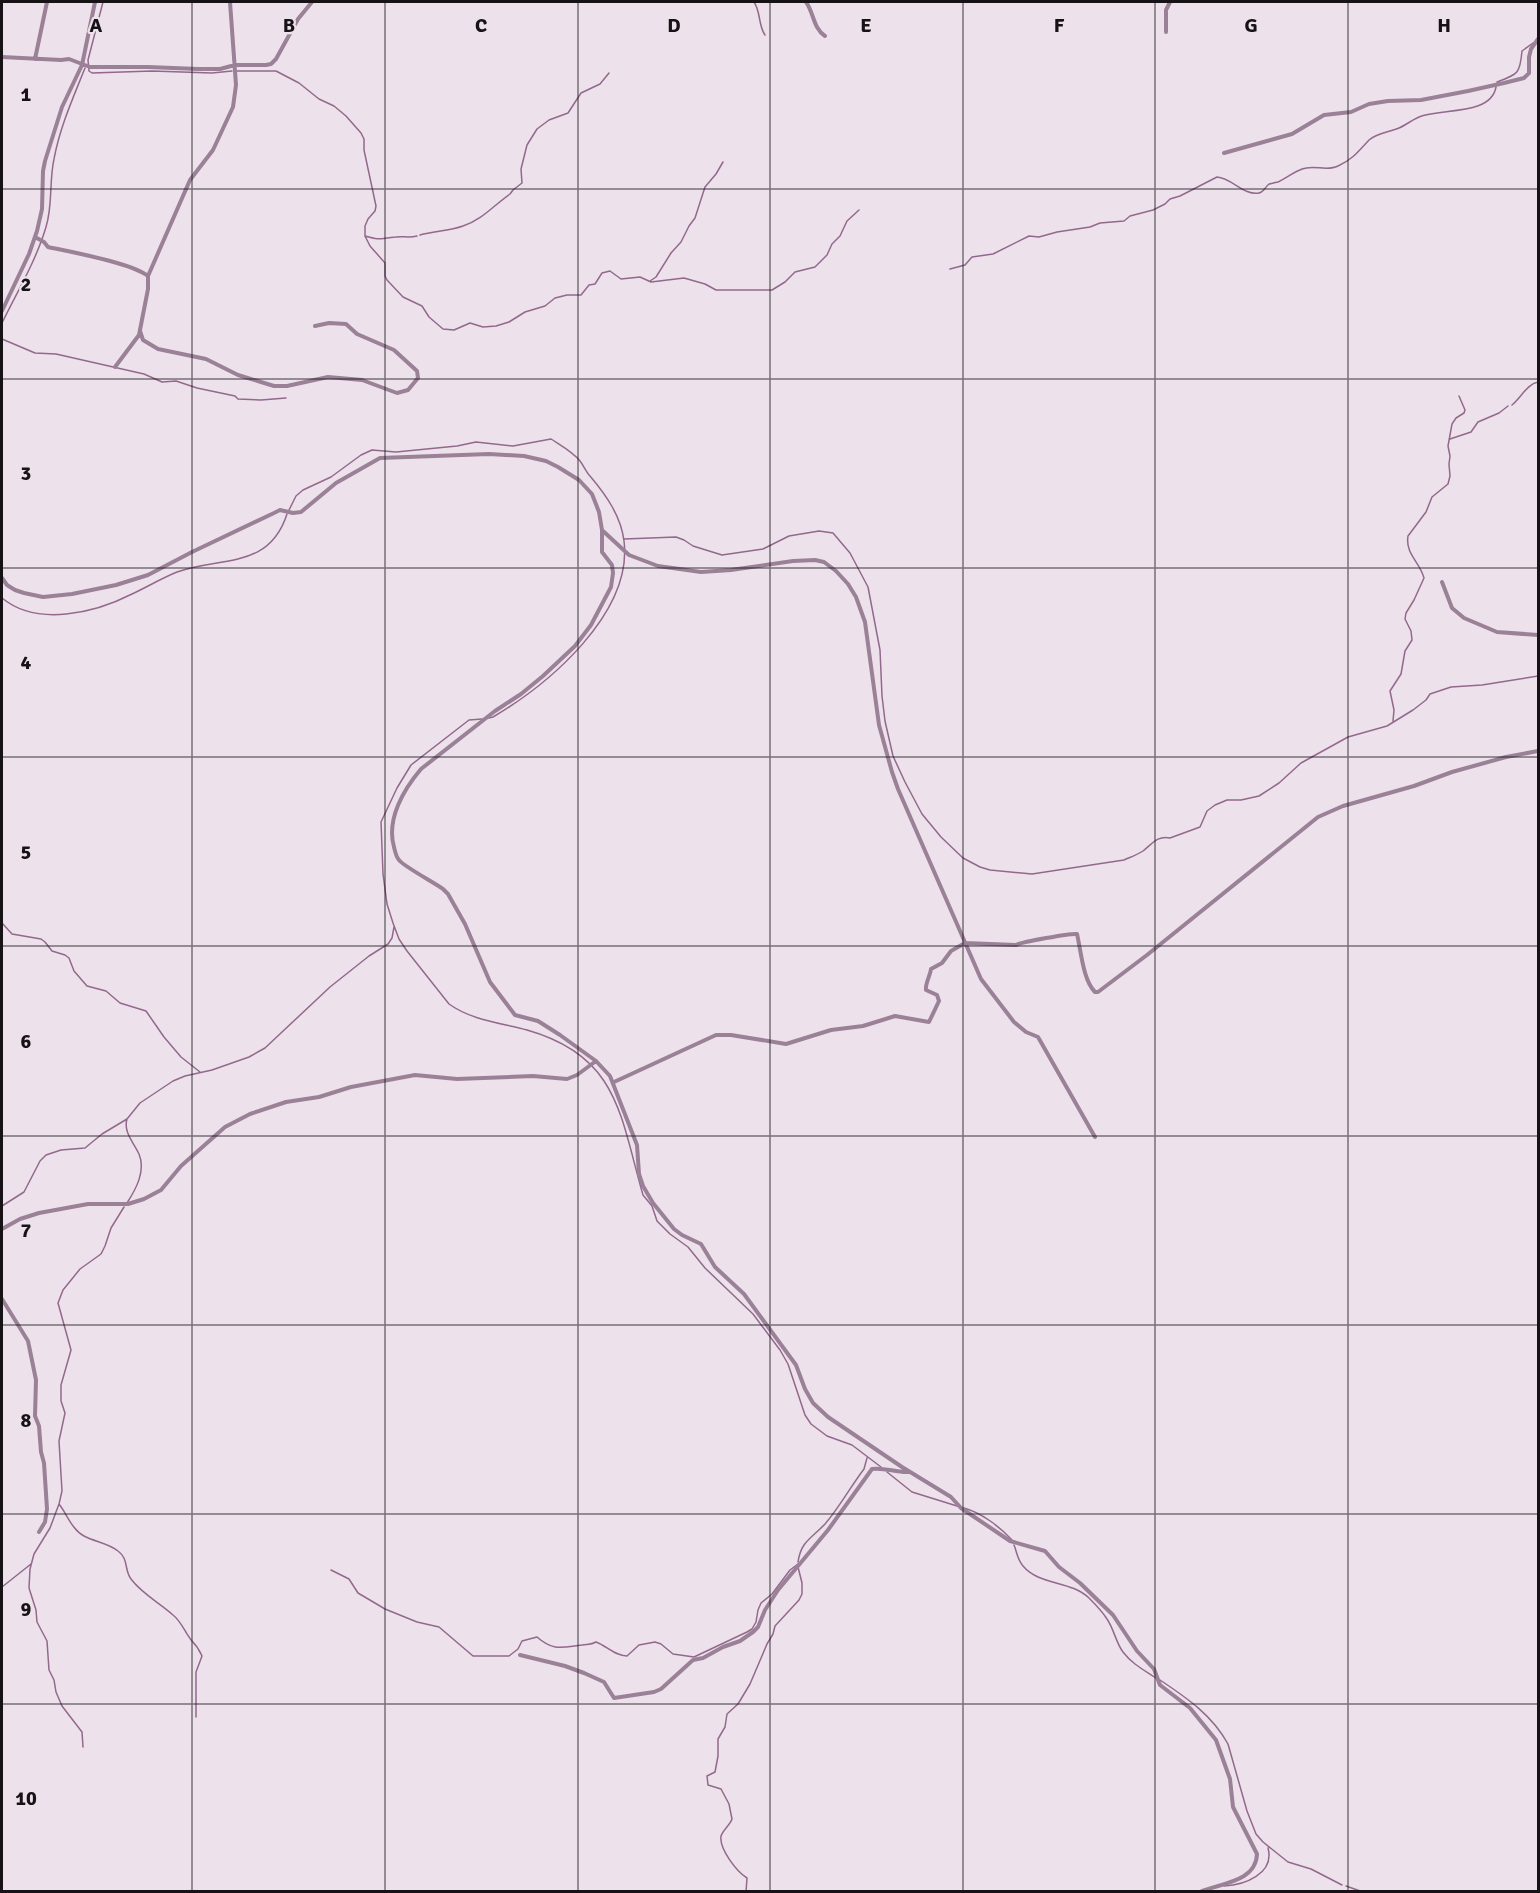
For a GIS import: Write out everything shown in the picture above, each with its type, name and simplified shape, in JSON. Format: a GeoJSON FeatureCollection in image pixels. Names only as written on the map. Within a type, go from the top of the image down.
{"type":"FeatureCollection","features":[{"type":"Feature","properties":{"kind":"street"},"geometry":{"type":"LineString","coordinates":[[35,59],[47,2]]}},
{"type":"Feature","properties":{"kind":"street"},"geometry":{"type":"LineString","coordinates":[[2,311],[30,254],[42,210],[45,161],[62,107],[82,65],[95,2]]}},
{"type":"Feature","properties":{"kind":"street"},"geometry":{"type":"LineString","coordinates":[[115,367],[139,335],[148,289],[148,276],[190,180],[213,150],[233,106],[236,85],[230,2]]}},
{"type":"Feature","properties":{"kind":"street"},"geometry":{"type":"LineString","coordinates":[[2,57],[69,59],[90,67],[220,69],[235,65],[271,64],[298,19],[312,2]]}},
{"type":"Feature","properties":{"kind":"street"},"geometry":{"type":"LineString","coordinates":[[806,2],[811,8],[818,31],[825,36]]}},
{"type":"Feature","properties":{"kind":"street"},"geometry":{"type":"LineString","coordinates":[[1166,32],[1166,10],[1170,2]]}},
{"type":"Feature","properties":{"kind":"street"},"geometry":{"type":"LineString","coordinates":[[1224,153],[1293,134],[1324,115],[1351,112],[1369,104],[1388,101],[1421,100],[1524,78],[1528,74],[1531,49],[1539,39]]}},
{"type":"Feature","properties":{"kind":"street"},"geometry":{"type":"LineString","coordinates":[[34,237],[48,247],[125,267],[148,276]]}},
{"type":"Feature","properties":{"kind":"street"},"geometry":{"type":"LineString","coordinates":[[140,331],[143,340],[158,349],[206,359],[238,375],[274,386],[287,386],[328,377],[362,380],[398,393],[408,390],[418,378],[417,371],[398,353],[357,334],[346,324],[329,323],[315,326]]}},
{"type":"Feature","properties":{"kind":"street"},"geometry":{"type":"LineString","coordinates":[[2,578],[15,590],[43,597],[116,585],[148,575],[280,510],[301,512],[336,483],[381,458],[489,453],[524,456],[546,461],[586,486],[596,503],[602,530],[602,552],[612,566],[612,579],[607,595],[591,625],[575,646],[543,676],[421,769],[398,807],[391,833],[399,860],[448,894],[465,924],[490,982],[515,1015],[538,1021],[560,1035],[596,1061],[614,1082],[637,1145],[639,1174],[643,1186],[659,1211],[682,1235],[701,1244],[715,1267],[744,1294],[790,1355],[816,1407],[910,1472],[951,1497],[961,1508],[1010,1541],[1045,1551],[1059,1567],[1080,1583],[1115,1618],[1137,1651],[1154,1669],[1160,1685],[1190,1708],[1216,1740],[1230,1779],[1233,1807],[1256,1850],[1257,1858],[1254,1867],[1244,1877],[1200,1892]]}},
{"type":"Feature","properties":{"kind":"street"},"geometry":{"type":"LineString","coordinates":[[602,530],[629,555],[658,566],[701,572],[815,560],[825,562],[848,584],[856,597],[865,622],[879,725],[892,772],[965,944],[981,979],[1008,1015],[1019,1028],[1038,1037],[1095,1137]]}},
{"type":"Feature","properties":{"kind":"street"},"geometry":{"type":"LineString","coordinates":[[1442,582],[1452,608],[1464,618],[1497,632],[1539,635]]}},
{"type":"Feature","properties":{"kind":"street"},"geometry":{"type":"LineString","coordinates":[[614,1082],[716,1035],[731,1035],[786,1044],[831,1030],[863,1026],[895,1016],[929,1022],[939,1001],[937,995],[926,990],[931,969],[942,963],[951,951],[965,944],[1016,945],[1023,941],[1030,942],[1068,933],[1077,934],[1087,980],[1092,990],[1098,992],[1318,817],[1343,806],[1414,786],[1452,772],[1539,750]]}},
{"type":"Feature","properties":{"kind":"street"},"geometry":{"type":"LineString","coordinates":[[2,1229],[20,1219],[39,1213],[88,1204],[128,1204],[150,1197],[165,1186],[184,1163],[225,1127],[250,1114],[286,1102],[319,1097],[351,1087],[415,1075],[457,1079],[533,1076],[567,1079],[577,1076],[596,1061]]}},
{"type":"Feature","properties":{"kind":"street"},"geometry":{"type":"LineString","coordinates":[[2,1299],[28,1341],[36,1380],[35,1416],[39,1426],[41,1452],[45,1463],[47,1509],[45,1522],[39,1532]]}},
{"type":"Feature","properties":{"kind":"street"},"geometry":{"type":"LineString","coordinates":[[520,1655],[565,1666],[604,1682],[614,1698],[661,1689],[693,1660],[703,1658],[740,1641],[758,1627],[765,1610],[778,1590],[828,1530],[872,1469],[910,1472]]}},
{"type":"Feature","properties":{"kind":"waterway"},"geometry":{"type":"LineString","coordinates":[[88,60],[103,2]]}},
{"type":"Feature","properties":{"kind":"waterway"},"geometry":{"type":"LineString","coordinates":[[754,2],[765,35]]}},
{"type":"Feature","properties":{"kind":"waterway"},"geometry":{"type":"LineString","coordinates":[[1497,82],[1517,72],[1522,51],[1533,43]]}},
{"type":"Feature","properties":{"kind":"waterway"},"geometry":{"type":"LineString","coordinates":[[88,60],[89,71],[92,73],[232,71]]}},
{"type":"Feature","properties":{"kind":"waterway"},"geometry":{"type":"LineString","coordinates":[[2,323],[42,240],[50,210],[57,147],[67,113],[85,68]]}},
{"type":"Feature","properties":{"kind":"waterway"},"geometry":{"type":"LineString","coordinates":[[237,71],[276,71],[334,106],[361,133],[376,206],[365,226],[365,236],[370,246],[385,263],[387,280],[403,297],[422,306],[429,317],[443,329],[454,330],[470,323],[483,327],[509,322],[525,312],[545,306],[555,298],[581,295],[589,285],[595,284],[602,273],[610,271],[621,279],[640,277],[651,282],[684,278],[716,290],[772,290],[795,272],[815,267],[827,255],[847,221],[859,210]]}},
{"type":"Feature","properties":{"kind":"waterway"},"geometry":{"type":"LineString","coordinates":[[420,235],[470,223],[510,194],[522,183],[521,169],[527,145],[537,129],[549,120],[568,113],[581,93],[600,84],[609,73]]}},
{"type":"Feature","properties":{"kind":"waterway"},"geometry":{"type":"LineString","coordinates":[[950,269],[965,265],[972,257],[993,254],[1029,236],[1039,237],[1100,223],[1124,221],[1130,216],[1153,210],[1170,199],[1217,177],[1254,193],[1261,192],[1269,184],[1278,182],[1302,169],[1334,168],[1351,158],[1372,138],[1428,114],[1464,110],[1485,103],[1492,96],[1496,87]]}},
{"type":"Feature","properties":{"kind":"waterway"},"geometry":{"type":"LineString","coordinates":[[650,281],[656,277],[681,242],[695,218],[705,187],[723,162]]}},
{"type":"Feature","properties":{"kind":"waterway"},"geometry":{"type":"LineString","coordinates":[[365,236],[378,239],[417,236]]}},
{"type":"Feature","properties":{"kind":"waterway"},"geometry":{"type":"LineString","coordinates":[[2,339],[35,353],[56,354],[144,374],[162,382],[176,381],[235,396],[238,399],[286,398]]}},
{"type":"Feature","properties":{"kind":"waterway"},"geometry":{"type":"LineString","coordinates":[[1512,405],[1527,388],[1538,382]]}},
{"type":"Feature","properties":{"kind":"waterway"},"geometry":{"type":"LineString","coordinates":[[1393,721],[1394,710],[1390,691],[1401,674],[1405,651],[1412,640],[1411,631],[1405,619],[1406,613],[1424,578],[1409,548],[1408,536],[1426,512],[1432,497],[1448,484],[1450,476],[1448,446],[1452,424],[1465,410],[1459,396]]}},
{"type":"Feature","properties":{"kind":"waterway"},"geometry":{"type":"LineString","coordinates":[[1450,439],[1471,432],[1478,422],[1499,413],[1508,406]]}},
{"type":"Feature","properties":{"kind":"waterway"},"geometry":{"type":"LineString","coordinates":[[289,510],[296,496],[303,490],[331,477],[361,455],[372,450],[396,452],[476,442],[513,446],[551,439],[577,458],[612,506],[620,523],[624,541],[623,568],[615,594],[601,620],[583,644],[561,666],[515,703],[489,718]]}},
{"type":"Feature","properties":{"kind":"waterway"},"geometry":{"type":"LineString","coordinates":[[2,598],[16,607],[49,614],[66,614],[101,607],[177,572],[256,553],[279,532],[287,514]]}},
{"type":"Feature","properties":{"kind":"waterway"},"geometry":{"type":"LineString","coordinates":[[624,539],[676,537],[693,546],[722,555],[763,549],[789,536],[819,531],[833,533],[850,553],[868,587],[880,650],[885,721],[893,756],[905,782],[922,814],[941,837],[963,858],[990,870],[1032,874],[1124,860],[1141,852],[1159,839],[1170,838],[1200,827],[1207,811],[1215,805],[1227,800],[1259,796],[1279,783],[1301,763],[1348,737],[1387,726],[1413,710],[1430,694],[1451,687],[1482,685],[1538,676]]}},
{"type":"Feature","properties":{"kind":"waterway"},"geometry":{"type":"LineString","coordinates":[[482,719],[469,720],[411,765],[381,822],[383,874],[387,904],[399,939],[449,1004],[467,1014],[527,1030],[557,1041],[581,1056],[598,1073],[611,1093],[620,1115],[643,1195],[652,1206],[657,1221],[688,1247],[705,1268],[753,1314],[788,1364],[805,1415],[811,1424],[827,1436],[852,1445],[881,1467]]}},
{"type":"Feature","properties":{"kind":"waterway"},"geometry":{"type":"LineString","coordinates":[[2,923],[12,934],[41,939],[52,951],[65,955],[69,958],[74,971],[87,986],[106,991],[120,1003],[146,1011],[181,1057],[200,1072]]}},
{"type":"Feature","properties":{"kind":"waterway"},"geometry":{"type":"LineString","coordinates":[[2,1206],[24,1192],[40,1161],[46,1155],[61,1150],[85,1148],[102,1134],[127,1119],[140,1103],[173,1081],[249,1057],[265,1048],[330,987],[388,944],[394,927]]}},
{"type":"Feature","properties":{"kind":"waterway"},"geometry":{"type":"LineString","coordinates":[[127,1119],[126,1128],[141,1160],[141,1173],[137,1186],[127,1203]]}},
{"type":"Feature","properties":{"kind":"waterway"},"geometry":{"type":"LineString","coordinates":[[83,1747],[82,1732],[62,1706],[49,1670],[47,1641],[37,1622],[29,1588],[30,1569],[34,1554],[50,1528],[62,1491],[59,1441],[65,1413],[61,1401],[61,1385],[71,1350],[58,1303],[63,1290],[80,1269],[101,1254],[111,1228],[124,1207]]}},
{"type":"Feature","properties":{"kind":"waterway"},"geometry":{"type":"LineString","coordinates":[[798,1562],[804,1544],[835,1511],[864,1469],[867,1458]]}},
{"type":"Feature","properties":{"kind":"waterway"},"geometry":{"type":"LineString","coordinates":[[887,1472],[912,1492],[957,1506]]}},
{"type":"Feature","properties":{"kind":"waterway"},"geometry":{"type":"LineString","coordinates":[[59,1504],[80,1533],[110,1546],[121,1554],[131,1579],[176,1618],[198,1648],[202,1656],[196,1672],[196,1717]]}},
{"type":"Feature","properties":{"kind":"waterway"},"geometry":{"type":"LineString","coordinates":[[964,1508],[990,1521],[1012,1540]]}},
{"type":"Feature","properties":{"kind":"waterway"},"geometry":{"type":"LineString","coordinates":[[1014,1545],[1019,1561],[1030,1572],[1046,1580],[1073,1588],[1089,1598],[1107,1619],[1127,1656],[1156,1678]]}},
{"type":"Feature","properties":{"kind":"waterway"},"geometry":{"type":"LineString","coordinates":[[2,1587],[31,1564]]}},
{"type":"Feature","properties":{"kind":"waterway"},"geometry":{"type":"LineString","coordinates":[[331,1570],[349,1579],[358,1593],[385,1609],[417,1622],[439,1627],[473,1656],[509,1656],[518,1649],[522,1641],[537,1637],[554,1647],[596,1642],[627,1656],[639,1645],[655,1642],[673,1654],[694,1657],[752,1629],[761,1603],[798,1564]]}},
{"type":"Feature","properties":{"kind":"waterway"},"geometry":{"type":"LineString","coordinates":[[746,1892],[747,1878],[730,1860],[721,1841],[721,1836],[732,1819],[729,1804],[721,1789],[708,1785],[707,1776],[715,1772],[718,1739],[725,1727],[727,1714],[738,1704],[750,1684],[775,1626],[802,1594],[798,1567]]}},
{"type":"Feature","properties":{"kind":"waterway"},"geometry":{"type":"LineString","coordinates":[[1160,1680],[1198,1708],[1222,1734],[1228,1744],[1247,1811],[1256,1834],[1263,1842],[1288,1862],[1311,1869],[1342,1885]]}},
{"type":"Feature","properties":{"kind":"waterway"},"geometry":{"type":"LineString","coordinates":[[1224,1886],[1249,1880],[1262,1871],[1267,1865],[1268,1848]]}},
{"type":"Feature","properties":{"kind":"waterway"},"geometry":{"type":"LineString","coordinates":[[1346,1886],[1363,1892]]}}]}
